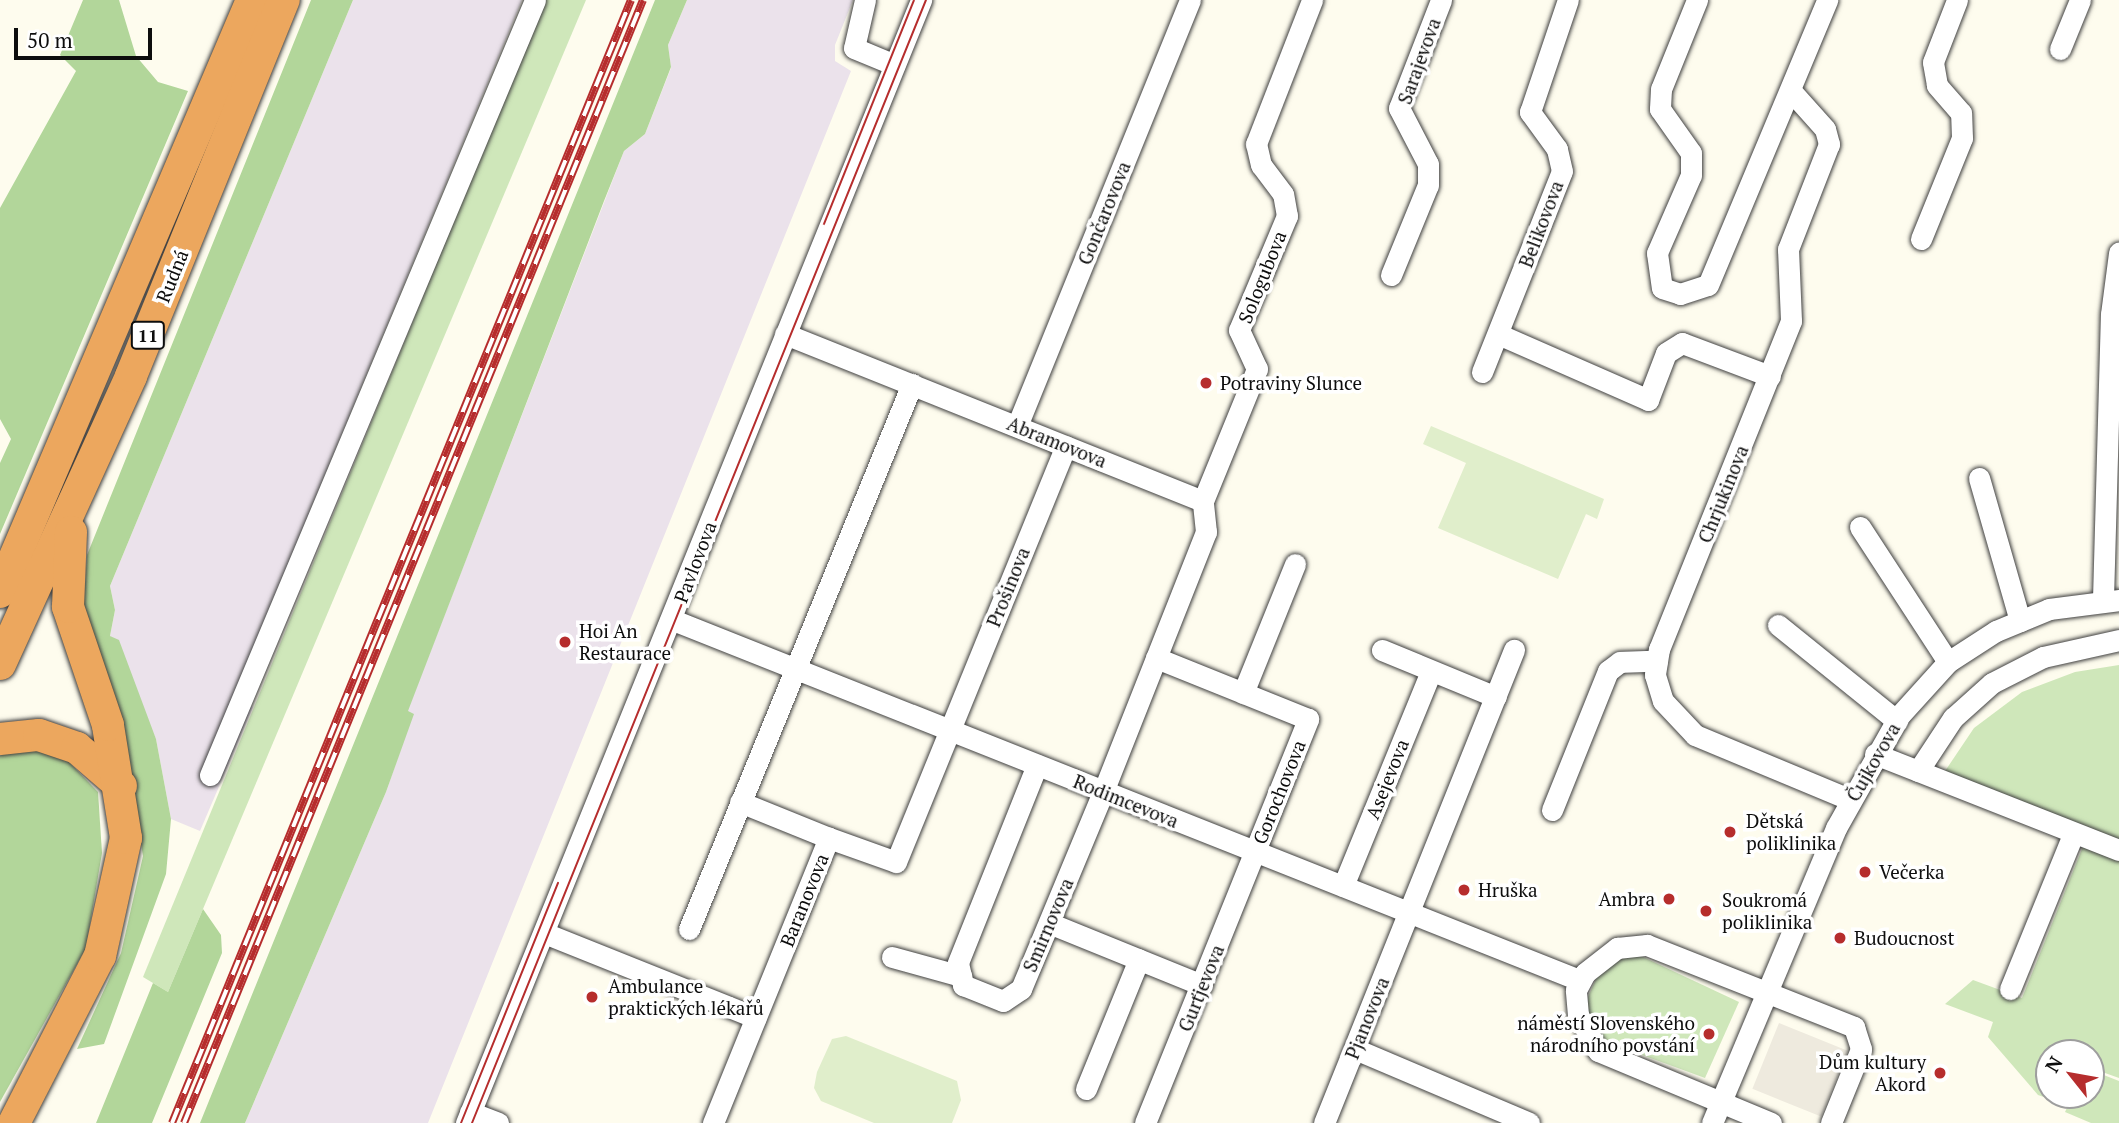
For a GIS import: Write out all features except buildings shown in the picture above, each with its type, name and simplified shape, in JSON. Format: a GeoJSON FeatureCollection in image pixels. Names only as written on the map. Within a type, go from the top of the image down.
{"type":"FeatureCollection","features":[{"type":"Feature","properties":{"kind":"highway","name":"Rudná"},"geometry":{"type":"LineString","coordinates":[[0,592],[252,0]]}},
{"type":"Feature","properties":{"kind":"highway","name":"Rudná"},"geometry":{"type":"LineString","coordinates":[[0,664],[75,506],[284,0]]}},
{"type":"Feature","properties":{"kind":"highway"},"geometry":{"type":"LineString","coordinates":[[0,1123],[20,1114],[85,988],[108,929],[126,838],[121,786],[68,607],[75,506]]}},
{"type":"Feature","properties":{"kind":"highway"},"geometry":{"type":"LineString","coordinates":[[0,738],[39,735],[77,748],[121,786]]}},
{"type":"Feature","properties":{"kind":"street"},"geometry":{"type":"LineString","coordinates":[[210,775],[535,0]]}},
{"type":"Feature","properties":{"kind":"street"},"geometry":{"type":"LineString","coordinates":[[865,0],[854,48],[895,65]]}},
{"type":"Feature","properties":{"kind":"street","name":"Pavlovova"},"geometry":{"type":"LineString","coordinates":[[468,1117],[673,620],[785,334],[921,0]]}},
{"type":"Feature","properties":{"kind":"street","name":"Gončarovova"},"geometry":{"type":"LineString","coordinates":[[1017,426],[1190,0]]}},
{"type":"Feature","properties":{"kind":"street","name":"Sologubova"},"geometry":{"type":"LineString","coordinates":[[1103,792],[1206,532],[1203,501],[1257,369],[1239,330],[1287,215],[1283,194],[1261,165],[1256,144],[1312,0]]}},
{"type":"Feature","properties":{"kind":"street","name":"Sarajevova"},"geometry":{"type":"LineString","coordinates":[[1391,275],[1428,185],[1428,164],[1399,108],[1441,0]]}},
{"type":"Feature","properties":{"kind":"street","name":"Belikovova"},"geometry":{"type":"LineString","coordinates":[[1482,372],[1562,171],[1557,149],[1530,112],[1568,0]]}},
{"type":"Feature","properties":{"kind":"street"},"geometry":{"type":"LineString","coordinates":[[1697,0],[1661,99],[1660,109],[1691,153],[1691,175],[1657,253],[1662,288],[1680,294],[1708,285],[1827,0]]}},
{"type":"Feature","properties":{"kind":"street"},"geometry":{"type":"LineString","coordinates":[[1921,239],[1962,138],[1961,113],[1937,85],[1933,62],[1957,0]]}},
{"type":"Feature","properties":{"kind":"street"},"geometry":{"type":"LineString","coordinates":[[2060,49],[2080,0]]}},
{"type":"Feature","properties":{"kind":"street","name":"Chrjukinova"},"geometry":{"type":"LineString","coordinates":[[1657,662],[1791,321],[1788,249],[1829,144],[1825,129],[1791,91]]}},
{"type":"Feature","properties":{"kind":"street"},"geometry":{"type":"LineString","coordinates":[[2111,599],[2111,314],[2119,253]]}},
{"type":"Feature","properties":{"kind":"street","name":"Abramovova"},"geometry":{"type":"LineString","coordinates":[[785,334],[1203,501]]}},
{"type":"Feature","properties":{"kind":"street"},"geometry":{"type":"LineString","coordinates":[[1498,334],[1648,400],[1667,353],[1682,343],[1770,376]]}},
{"type":"Feature","properties":{"kind":"street"},"geometry":{"type":"LineString","coordinates":[[689,929],[912,384]]}},
{"type":"Feature","properties":{"kind":"street","name":"Prošinova"},"geometry":{"type":"LineString","coordinates":[[950,729],[1066,446]]}},
{"type":"Feature","properties":{"kind":"street"},"geometry":{"type":"LineString","coordinates":[[1979,478],[2020,621]]}},
{"type":"Feature","properties":{"kind":"street"},"geometry":{"type":"LineString","coordinates":[[1860,527],[1948,662]]}},
{"type":"Feature","properties":{"kind":"street"},"geometry":{"type":"LineString","coordinates":[[1243,693],[1296,564]]}},
{"type":"Feature","properties":{"kind":"street","name":"Čujkovova"},"geometry":{"type":"LineString","coordinates":[[1717,1113],[1851,800],[1875,754],[1897,720],[1948,662],[2020,621],[2111,599]]}},
{"type":"Feature","properties":{"kind":"street","name":"Rodimcevova"},"geometry":{"type":"LineString","coordinates":[[673,620],[1579,980]]}},
{"type":"Feature","properties":{"kind":"street"},"geometry":{"type":"LineString","coordinates":[[1778,625],[1897,720]]}},
{"type":"Feature","properties":{"kind":"street"},"geometry":{"type":"LineString","coordinates":[[1918,771],[1953,718],[1992,683],[2042,657],[2119,640]]}},
{"type":"Feature","properties":{"kind":"street"},"geometry":{"type":"LineString","coordinates":[[1382,650],[1496,697]]}},
{"type":"Feature","properties":{"kind":"street"},"geometry":{"type":"LineString","coordinates":[[1409,913],[1514,650]]}},
{"type":"Feature","properties":{"kind":"street","name":"Gorochovova"},"geometry":{"type":"LineString","coordinates":[[1156,658],[1308,719],[1256,852]]}},
{"type":"Feature","properties":{"kind":"street"},"geometry":{"type":"LineString","coordinates":[[1552,810],[1608,671],[1620,662],[1657,662],[1663,701],[1695,735],[1851,800]]}},
{"type":"Feature","properties":{"kind":"street","name":"Asejevova"},"geometry":{"type":"LineString","coordinates":[[1343,887],[1431,671]]}},
{"type":"Feature","properties":{"kind":"street","name":"Baranovova"},"geometry":{"type":"LineString","coordinates":[[713,1123],[829,838],[896,862],[950,729]]}},
{"type":"Feature","properties":{"kind":"street"},"geometry":{"type":"LineString","coordinates":[[1875,754],[2073,835],[2119,850]]}},
{"type":"Feature","properties":{"kind":"street"},"geometry":{"type":"LineString","coordinates":[[961,976],[958,962],[1037,765]]}},
{"type":"Feature","properties":{"kind":"street","name":"Smirnovova"},"geometry":{"type":"LineString","coordinates":[[892,957],[961,976],[963,985],[1003,1001],[1021,989],[1103,792]]}},
{"type":"Feature","properties":{"kind":"street"},"geometry":{"type":"LineString","coordinates":[[740,802],[829,838]]}},
{"type":"Feature","properties":{"kind":"street"},"geometry":{"type":"LineString","coordinates":[[2010,989],[2073,835]]}},
{"type":"Feature","properties":{"kind":"street","name":"Gurťjevova"},"geometry":{"type":"LineString","coordinates":[[1145,1123],[1256,852]]}},
{"type":"Feature","properties":{"kind":"street","name":"Pjanovova"},"geometry":{"type":"LineString","coordinates":[[1324,1123],[1409,913]]}},
{"type":"Feature","properties":{"kind":"street"},"geometry":{"type":"LineString","coordinates":[[1049,923],[1202,985]]}},
{"type":"Feature","properties":{"kind":"street"},"geometry":{"type":"LineString","coordinates":[[544,933],[756,1018]]}},
{"type":"Feature","properties":{"kind":"street"},"geometry":{"type":"LineString","coordinates":[[1771,1123],[1717,1113],[1598,1051],[1581,1029],[1579,980],[1606,953],[1636,944],[1768,992],[1860,1033],[1861,1049],[1831,1123]]}},
{"type":"Feature","properties":{"kind":"street"},"geometry":{"type":"LineString","coordinates":[[1086,1089],[1139,959]]}},
{"type":"Feature","properties":{"kind":"street"},"geometry":{"type":"LineString","coordinates":[[1355,1049],[1529,1123]]}},
{"type":"Feature","properties":{"kind":"street"},"geometry":{"type":"LineString","coordinates":[[468,1117],[498,1123]]}},
{"type":"Feature","properties":{"kind":"shaded area"},"geometry":{"type":"Polygon","coordinates":[[[353,0],[522,0],[232,698],[253,707],[200,831],[171,819],[156,739],[110,636],[115,610],[110,586],[353,0]]]}},
{"type":"Feature","properties":{"kind":"shaded area"},"geometry":{"type":"Polygon","coordinates":[[[687,0],[853,0],[835,45],[835,61],[851,71],[428,1123],[245,1123],[386,792],[413,714],[407,712],[624,151],[645,134],[671,68],[668,45],[687,0]]]}},
{"type":"Feature","properties":{"kind":"shaded area"},"geometry":{"type":"Polygon","coordinates":[[[1779,1023],[1848,1051],[1821,1117],[1752,1089],[1779,1023]]]}},
{"type":"Feature","properties":{"kind":"green space"},"geometry":{"type":"Polygon","coordinates":[[[83,0],[119,0],[136,56],[158,82],[188,91],[0,534],[0,463],[11,439],[0,419],[0,208],[76,71],[60,55],[83,0]]]}},
{"type":"Feature","properties":{"kind":"green space"},"geometry":{"type":"Polygon","coordinates":[[[311,0],[353,0],[110,586],[115,610],[110,636],[119,640],[156,739],[171,819],[166,874],[104,1044],[77,1049],[121,953],[143,856],[119,711],[83,614],[87,555],[311,0]]]}},
{"type":"Feature","properties":{"kind":"green space"},"geometry":{"type":"Polygon","coordinates":[[[545,0],[586,0],[168,992],[143,977],[545,0]]]}},
{"type":"Feature","properties":{"kind":"green space"},"geometry":{"type":"Polygon","coordinates":[[[655,0],[687,0],[668,45],[671,67],[645,134],[624,151],[604,201],[408,711],[414,714],[386,792],[245,1123],[200,1123],[655,0]]]}},
{"type":"Feature","properties":{"kind":"green space"},"geometry":{"type":"Polygon","coordinates":[[[1431,426],[1604,499],[1597,519],[1586,514],[1558,579],[1438,528],[1466,463],[1423,444],[1431,426]]]}},
{"type":"Feature","properties":{"kind":"green space"},"geometry":{"type":"Polygon","coordinates":[[[2119,665],[2119,1078],[2105,1073],[2105,1039],[2035,1039],[2035,1092],[1988,1037],[1993,1022],[1945,1004],[1973,980],[2022,998],[2086,839],[1939,780],[1974,728],[2022,692],[2075,672],[2119,665]]]}},
{"type":"Feature","properties":{"kind":"green space"},"geometry":{"type":"Polygon","coordinates":[[[23,744],[65,758],[98,792],[102,853],[86,948],[0,1102],[0,756],[23,744]]]}},
{"type":"Feature","properties":{"kind":"green space"},"geometry":{"type":"Polygon","coordinates":[[[203,909],[221,935],[222,953],[152,1123],[96,1123],[153,983],[168,992],[203,909]]]}},
{"type":"Feature","properties":{"kind":"green space"},"geometry":{"type":"Polygon","coordinates":[[[1641,956],[1739,1002],[1705,1078],[1604,1041],[1588,1016],[1588,997],[1599,972],[1621,958],[1641,956]]]}},
{"type":"Feature","properties":{"kind":"green space"},"geometry":{"type":"Polygon","coordinates":[[[846,1036],[957,1081],[961,1100],[952,1123],[874,1123],[821,1101],[814,1088],[817,1072],[832,1039],[846,1036]]]}},
{"type":"Feature","properties":{"kind":"green space"},"geometry":{"type":"Polygon","coordinates":[[[2105,1076],[2119,1081],[2119,1123],[2091,1123],[2065,1112],[2066,1109],[2105,1109],[2105,1076]]]}},
{"type":"Feature","properties":{"kind":"tram line"},"geometry":{"type":"LineString","coordinates":[[824,224],[914,0]]}},
{"type":"Feature","properties":{"kind":"tram line"},"geometry":{"type":"LineString","coordinates":[[472,1123],[926,0]]}},
{"type":"Feature","properties":{"kind":"tram line"},"geometry":{"type":"LineString","coordinates":[[461,1123],[558,883]]}},
{"type":"Feature","properties":{"kind":"railway"},"geometry":{"type":"LineString","coordinates":[[172,1123],[631,0]]}},
{"type":"Feature","properties":{"kind":"railway"},"geometry":{"type":"LineString","coordinates":[[184,1123],[643,0]]}},
{"type":"Feature","properties":{"kind":"place","name":"Potraviny Slunce"},"geometry":{"type":"Point","coordinates":[1206,383]}},
{"type":"Feature","properties":{"kind":"place","name":"Hoi An Restaurace"},"geometry":{"type":"Point","coordinates":[565,642]}},
{"type":"Feature","properties":{"kind":"place","name":"Dětská poliklinika"},"geometry":{"type":"Point","coordinates":[1730,832]}},
{"type":"Feature","properties":{"kind":"place","name":"Večerka"},"geometry":{"type":"Point","coordinates":[1865,872]}},
{"type":"Feature","properties":{"kind":"place","name":"Hruška"},"geometry":{"type":"Point","coordinates":[1464,890]}},
{"type":"Feature","properties":{"kind":"place","name":"Ambra"},"geometry":{"type":"Point","coordinates":[1669,899]}},
{"type":"Feature","properties":{"kind":"place","name":"Soukromá poliklinika"},"geometry":{"type":"Point","coordinates":[1706,911]}},
{"type":"Feature","properties":{"kind":"place","name":"Budoucnost"},"geometry":{"type":"Point","coordinates":[1840,938]}},
{"type":"Feature","properties":{"kind":"place","name":"Ambulance praktických lékařů"},"geometry":{"type":"Point","coordinates":[592,997]}},
{"type":"Feature","properties":{"kind":"place","name":"náměstí Slovenského národního povstání"},"geometry":{"type":"Point","coordinates":[1709,1034]}},
{"type":"Feature","properties":{"kind":"place","name":"Dům kultury Akord"},"geometry":{"type":"Point","coordinates":[1940,1073]}}]}
